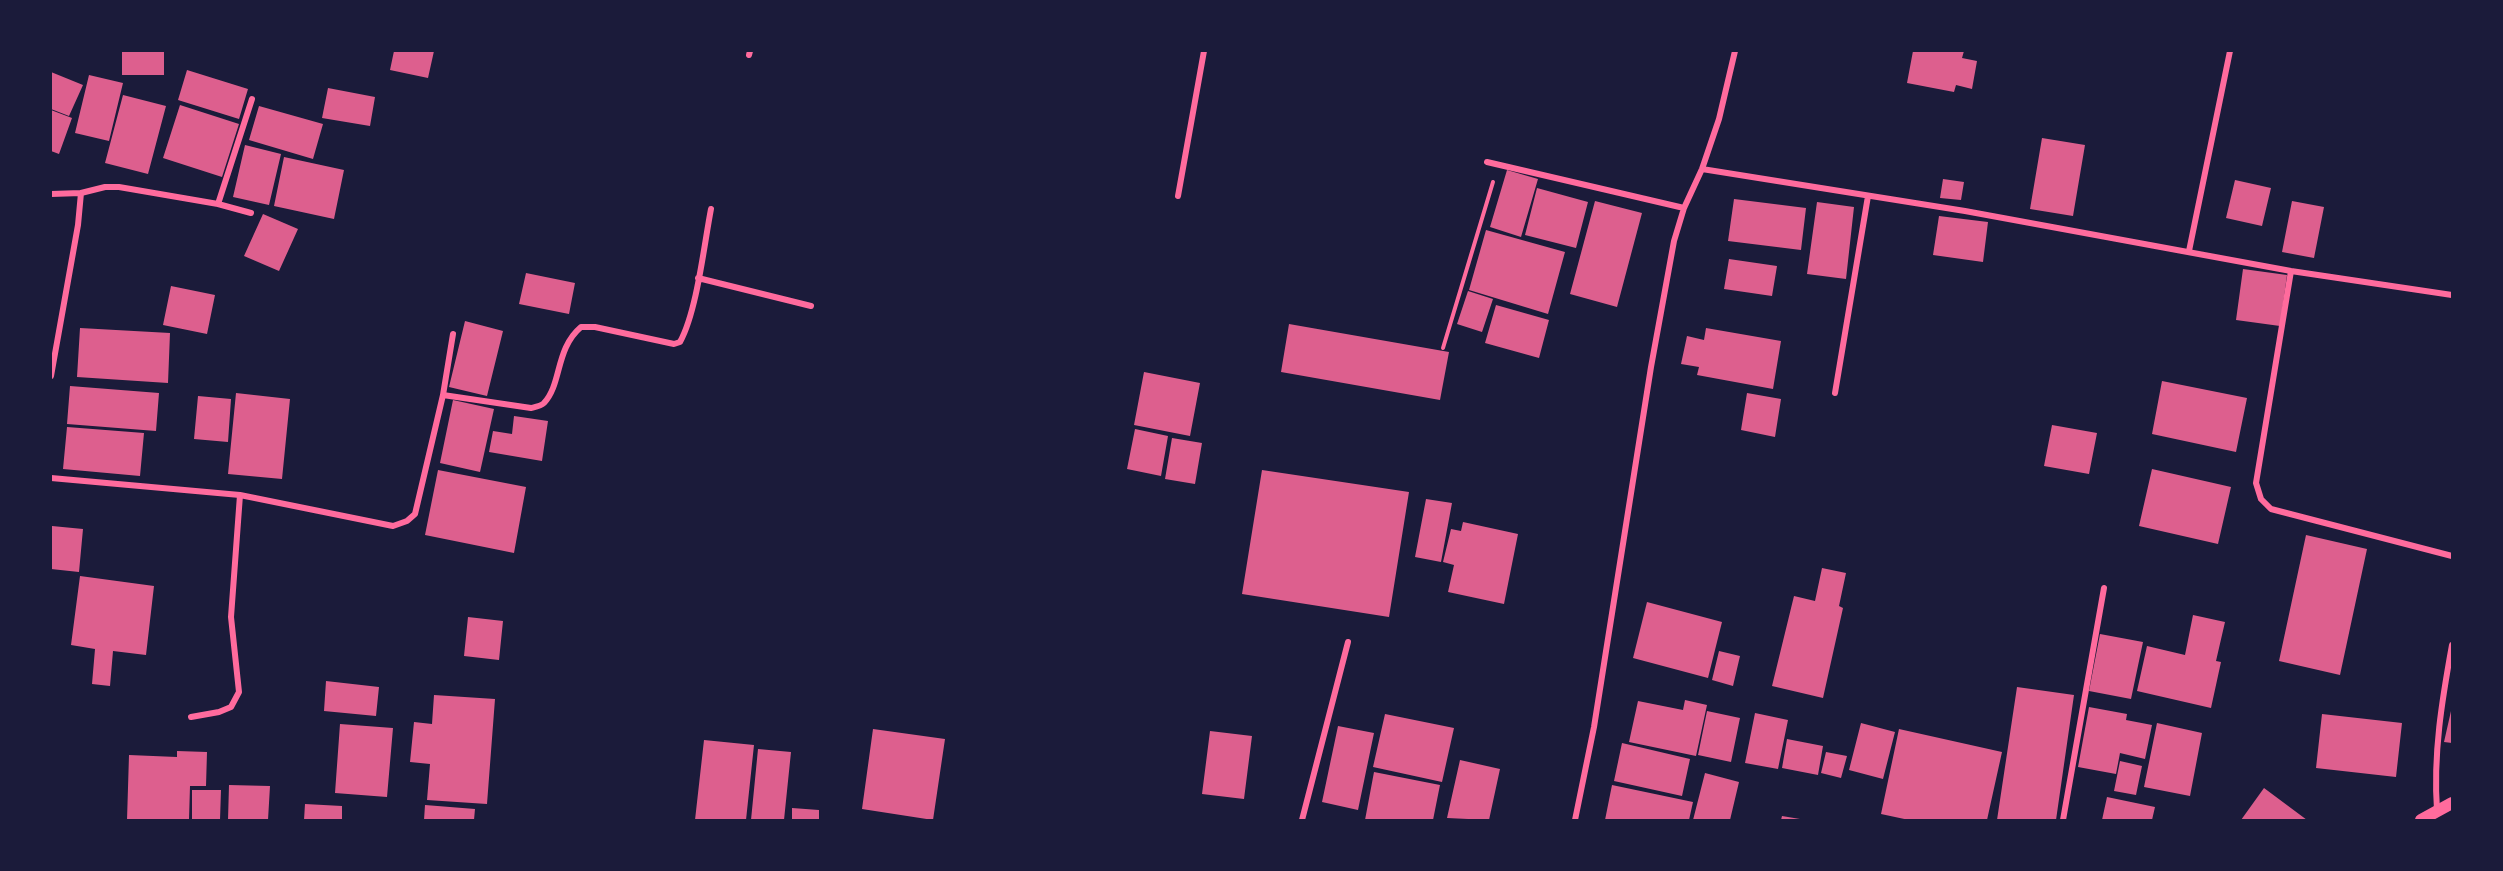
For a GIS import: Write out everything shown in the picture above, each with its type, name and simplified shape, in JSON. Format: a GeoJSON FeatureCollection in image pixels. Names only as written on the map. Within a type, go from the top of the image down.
{"type":"FeatureCollection","features":[{"type":"Feature","properties":{"kind":"main road"},"geometry":{"type":"LineString","coordinates":[[2421,820],[2452,803]]}},
{"type":"Feature","properties":{"kind":"street"},"geometry":{"type":"LineString","coordinates":[[1178,196],[1204,51]]}},
{"type":"Feature","properties":{"kind":"street"},"geometry":{"type":"LineString","coordinates":[[1575,820],[1594,727],[1651,367],[1674,241],[1684,208],[1702,169],[1719,119],[1735,51]]}},
{"type":"Feature","properties":{"kind":"street"},"geometry":{"type":"LineString","coordinates":[[2189,251],[2230,51]]}},
{"type":"Feature","properties":{"kind":"street"},"geometry":{"type":"LineString","coordinates":[[218,204],[252,99]]}},
{"type":"Feature","properties":{"kind":"street"},"geometry":{"type":"LineString","coordinates":[[1487,162],[1684,208]]}},
{"type":"Feature","properties":{"kind":"street"},"geometry":{"type":"LineString","coordinates":[[1702,169],[2189,251],[2291,271],[2452,295]]}},
{"type":"Feature","properties":{"kind":"street"},"geometry":{"type":"LineString","coordinates":[[51,194],[81,193],[105,187],[119,187],[218,204],[251,213]]}},
{"type":"Feature","properties":{"kind":"street"},"geometry":{"type":"LineString","coordinates":[[51,376],[78,225],[81,193]]}},
{"type":"Feature","properties":{"kind":"street"},"geometry":{"type":"LineString","coordinates":[[1835,393],[1868,196]]}},
{"type":"Feature","properties":{"kind":"street"},"geometry":{"type":"LineString","coordinates":[[443,395],[531,408],[543,404],[549,394],[566,342],[581,327],[595,327],[674,344],[680,342],[686,332],[711,209]]}},
{"type":"Feature","properties":{"kind":"street"},"geometry":{"type":"LineString","coordinates":[[2291,271],[2256,483],[2261,499],[2271,509],[2452,556]]}},
{"type":"Feature","properties":{"kind":"street"},"geometry":{"type":"LineString","coordinates":[[698,278],[811,306]]}},
{"type":"Feature","properties":{"kind":"street"},"geometry":{"type":"LineString","coordinates":[[51,478],[240,495],[393,526],[407,521],[415,514],[443,395],[453,334]]}},
{"type":"Feature","properties":{"kind":"street"},"geometry":{"type":"LineString","coordinates":[[191,717],[219,712],[231,707],[239,692],[231,617],[240,495]]}},
{"type":"Feature","properties":{"kind":"street"},"geometry":{"type":"LineString","coordinates":[[2063,820],[2104,588]]}},
{"type":"Feature","properties":{"kind":"street"},"geometry":{"type":"LineString","coordinates":[[1302,820],[1348,642]]}},
{"type":"Feature","properties":{"kind":"street"},"geometry":{"type":"LineString","coordinates":[[2437,810],[2434,773],[2438,730],[2452,645]]}},
{"type":"Feature","properties":{"kind":"path"},"geometry":{"type":"LineString","coordinates":[[1443,348],[1499,164]]}},
{"type":"Feature","properties":{"kind":"building"},"geometry":{"type":"Polygon","coordinates":[[[122,51],[164,51],[164,75],[122,75],[122,51]]]}},
{"type":"Feature","properties":{"kind":"building"},"geometry":{"type":"Polygon","coordinates":[[[394,51],[434,51],[428,78],[390,70],[394,51]]]}},
{"type":"Feature","properties":{"kind":"building"},"geometry":{"type":"Polygon","coordinates":[[[1913,51],[1964,51],[1962,58],[1977,61],[1972,89],[1956,85],[1954,92],[1907,83],[1913,51]]]}},
{"type":"Feature","properties":{"kind":"building"},"geometry":{"type":"Polygon","coordinates":[[[187,70],[248,89],[239,119],[178,100],[187,70]]]}},
{"type":"Feature","properties":{"kind":"building"},"geometry":{"type":"Polygon","coordinates":[[[51,72],[83,85],[69,116],[51,109],[51,72]]]}},
{"type":"Feature","properties":{"kind":"building"},"geometry":{"type":"Polygon","coordinates":[[[89,75],[123,83],[109,141],[75,133],[89,75]]]}},
{"type":"Feature","properties":{"kind":"building"},"geometry":{"type":"Polygon","coordinates":[[[328,88],[375,97],[370,126],[322,118],[328,88]]]}},
{"type":"Feature","properties":{"kind":"building"},"geometry":{"type":"Polygon","coordinates":[[[123,95],[166,106],[148,174],[105,163],[123,95]]]}},
{"type":"Feature","properties":{"kind":"building"},"geometry":{"type":"Polygon","coordinates":[[[180,105],[239,124],[222,177],[163,158],[180,105]]]}},
{"type":"Feature","properties":{"kind":"building"},"geometry":{"type":"Polygon","coordinates":[[[259,106],[323,124],[313,159],[249,140],[259,106]]]}},
{"type":"Feature","properties":{"kind":"building"},"geometry":{"type":"Polygon","coordinates":[[[51,110],[72,118],[59,154],[51,151],[51,110]]]}},
{"type":"Feature","properties":{"kind":"building"},"geometry":{"type":"Polygon","coordinates":[[[2042,138],[2085,145],[2073,216],[2030,209],[2042,138]]]}},
{"type":"Feature","properties":{"kind":"building"},"geometry":{"type":"Polygon","coordinates":[[[245,145],[281,154],[269,205],[233,197],[245,145]]]}},
{"type":"Feature","properties":{"kind":"building"},"geometry":{"type":"Polygon","coordinates":[[[284,157],[344,170],[334,219],[274,206],[284,157]]]}},
{"type":"Feature","properties":{"kind":"building"},"geometry":{"type":"Polygon","coordinates":[[[1507,170],[1538,179],[1521,237],[1490,227],[1507,170]]]}},
{"type":"Feature","properties":{"kind":"building"},"geometry":{"type":"Polygon","coordinates":[[[1943,179],[1964,182],[1961,200],[1940,198],[1943,179]]]}},
{"type":"Feature","properties":{"kind":"building"},"geometry":{"type":"Polygon","coordinates":[[[2235,180],[2271,188],[2262,226],[2226,218],[2235,180]]]}},
{"type":"Feature","properties":{"kind":"building"},"geometry":{"type":"Polygon","coordinates":[[[1537,188],[1588,202],[1576,248],[1525,235],[1537,188]]]}},
{"type":"Feature","properties":{"kind":"building"},"geometry":{"type":"Polygon","coordinates":[[[1734,199],[1806,208],[1801,250],[1728,241],[1734,199]]]}},
{"type":"Feature","properties":{"kind":"building"},"geometry":{"type":"Polygon","coordinates":[[[1595,201],[1642,213],[1617,307],[1570,294],[1595,201]]]}},
{"type":"Feature","properties":{"kind":"building"},"geometry":{"type":"Polygon","coordinates":[[[2292,201],[2324,207],[2314,258],[2282,252],[2292,201]]]}},
{"type":"Feature","properties":{"kind":"building"},"geometry":{"type":"Polygon","coordinates":[[[1817,202],[1854,207],[1846,279],[1807,274],[1817,202]]]}},
{"type":"Feature","properties":{"kind":"building"},"geometry":{"type":"Polygon","coordinates":[[[263,214],[298,229],[279,271],[244,256],[263,214]]]}},
{"type":"Feature","properties":{"kind":"building"},"geometry":{"type":"Polygon","coordinates":[[[1939,216],[1988,222],[1983,262],[1933,255],[1939,216]]]}},
{"type":"Feature","properties":{"kind":"building"},"geometry":{"type":"Polygon","coordinates":[[[1486,230],[1565,252],[1548,314],[1469,290],[1486,230]]]}},
{"type":"Feature","properties":{"kind":"building"},"geometry":{"type":"Polygon","coordinates":[[[1729,259],[1777,266],[1772,296],[1724,289],[1729,259]]]}},
{"type":"Feature","properties":{"kind":"building"},"geometry":{"type":"Polygon","coordinates":[[[2243,269],[2287,275],[2280,326],[2236,320],[2243,269]]]}},
{"type":"Feature","properties":{"kind":"building"},"geometry":{"type":"Polygon","coordinates":[[[526,273],[575,283],[569,314],[519,304],[526,273]]]}},
{"type":"Feature","properties":{"kind":"building"},"geometry":{"type":"Polygon","coordinates":[[[171,286],[215,295],[207,334],[163,325],[171,286]]]}},
{"type":"Feature","properties":{"kind":"building"},"geometry":{"type":"Polygon","coordinates":[[[1468,291],[1493,299],[1482,332],[1457,324],[1468,291]]]}},
{"type":"Feature","properties":{"kind":"building"},"geometry":{"type":"Polygon","coordinates":[[[1496,305],[1549,320],[1539,358],[1485,343],[1496,305]]]}},
{"type":"Feature","properties":{"kind":"building"},"geometry":{"type":"Polygon","coordinates":[[[465,321],[503,331],[487,396],[449,387],[465,321]]]}},
{"type":"Feature","properties":{"kind":"building"},"geometry":{"type":"Polygon","coordinates":[[[1289,324],[1449,352],[1440,400],[1281,372],[1289,324]]]}},
{"type":"Feature","properties":{"kind":"building"},"geometry":{"type":"Polygon","coordinates":[[[80,328],[170,333],[168,383],[77,377],[80,328]]]}},
{"type":"Feature","properties":{"kind":"building"},"geometry":{"type":"Polygon","coordinates":[[[1706,328],[1781,341],[1773,389],[1697,375],[1699,367],[1681,364],[1687,336],[1704,340],[1706,328]]]}},
{"type":"Feature","properties":{"kind":"building"},"geometry":{"type":"Polygon","coordinates":[[[1144,372],[1200,383],[1190,436],[1134,425],[1144,372]]]}},
{"type":"Feature","properties":{"kind":"building"},"geometry":{"type":"Polygon","coordinates":[[[2162,381],[2247,398],[2236,452],[2152,434],[2162,381]]]}},
{"type":"Feature","properties":{"kind":"building"},"geometry":{"type":"Polygon","coordinates":[[[70,386],[159,393],[156,431],[67,424],[70,386]]]}},
{"type":"Feature","properties":{"kind":"building"},"geometry":{"type":"Polygon","coordinates":[[[236,393],[290,399],[282,479],[228,474],[236,393]]]}},
{"type":"Feature","properties":{"kind":"building"},"geometry":{"type":"Polygon","coordinates":[[[1747,393],[1781,399],[1775,437],[1741,430],[1747,393]]]}},
{"type":"Feature","properties":{"kind":"building"},"geometry":{"type":"Polygon","coordinates":[[[198,396],[231,399],[228,442],[194,439],[198,396]]]}},
{"type":"Feature","properties":{"kind":"building"},"geometry":{"type":"Polygon","coordinates":[[[453,400],[494,409],[480,472],[440,463],[453,400]]]}},
{"type":"Feature","properties":{"kind":"building"},"geometry":{"type":"Polygon","coordinates":[[[514,416],[548,421],[542,461],[489,452],[493,431],[512,434],[514,416]]]}},
{"type":"Feature","properties":{"kind":"building"},"geometry":{"type":"Polygon","coordinates":[[[2052,425],[2097,433],[2089,474],[2044,466],[2052,425]]]}},
{"type":"Feature","properties":{"kind":"building"},"geometry":{"type":"Polygon","coordinates":[[[67,427],[144,433],[140,476],[63,469],[67,427]]]}},
{"type":"Feature","properties":{"kind":"building"},"geometry":{"type":"Polygon","coordinates":[[[1135,429],[1168,436],[1161,476],[1127,469],[1135,429]]]}},
{"type":"Feature","properties":{"kind":"building"},"geometry":{"type":"Polygon","coordinates":[[[1172,438],[1202,443],[1195,484],[1165,479],[1172,438]]]}},
{"type":"Feature","properties":{"kind":"building"},"geometry":{"type":"Polygon","coordinates":[[[2152,469],[2231,487],[2218,544],[2139,526],[2152,469]]]}},
{"type":"Feature","properties":{"kind":"building"},"geometry":{"type":"Polygon","coordinates":[[[438,470],[526,487],[514,553],[425,535],[438,470]]]}},
{"type":"Feature","properties":{"kind":"building"},"geometry":{"type":"Polygon","coordinates":[[[1262,470],[1409,492],[1389,617],[1242,594],[1262,470]]]}},
{"type":"Feature","properties":{"kind":"building"},"geometry":{"type":"Polygon","coordinates":[[[1426,499],[1452,503],[1441,562],[1415,557],[1426,499]]]}},
{"type":"Feature","properties":{"kind":"building"},"geometry":{"type":"Polygon","coordinates":[[[1463,522],[1518,534],[1504,604],[1448,592],[1454,565],[1443,562],[1451,529],[1461,531],[1463,522]]]}},
{"type":"Feature","properties":{"kind":"building"},"geometry":{"type":"Polygon","coordinates":[[[52,526],[83,529],[79,572],[51,569],[52,526]]]}},
{"type":"Feature","properties":{"kind":"building"},"geometry":{"type":"Polygon","coordinates":[[[2306,535],[2367,549],[2340,675],[2279,661],[2306,535]]]}},
{"type":"Feature","properties":{"kind":"building"},"geometry":{"type":"Polygon","coordinates":[[[1822,568],[1846,573],[1839,606],[1843,608],[1823,698],[1772,686],[1794,596],[1815,601],[1822,568]]]}},
{"type":"Feature","properties":{"kind":"building"},"geometry":{"type":"Polygon","coordinates":[[[80,576],[154,586],[146,655],[113,651],[110,686],[92,684],[95,649],[71,645],[80,576]]]}},
{"type":"Feature","properties":{"kind":"building"},"geometry":{"type":"Polygon","coordinates":[[[1647,602],[1722,622],[1708,678],[1633,658],[1647,602]]]}},
{"type":"Feature","properties":{"kind":"building"},"geometry":{"type":"Polygon","coordinates":[[[2193,615],[2225,622],[2216,661],[2221,662],[2211,708],[2137,691],[2147,646],[2185,655],[2193,615]]]}},
{"type":"Feature","properties":{"kind":"building"},"geometry":{"type":"Polygon","coordinates":[[[468,617],[503,621],[499,660],[464,656],[468,617]]]}},
{"type":"Feature","properties":{"kind":"building"},"geometry":{"type":"Polygon","coordinates":[[[2100,634],[2143,642],[2131,699],[2089,691],[2100,634]]]}},
{"type":"Feature","properties":{"kind":"building"},"geometry":{"type":"Polygon","coordinates":[[[1719,651],[1740,656],[1733,686],[1712,680],[1719,651]]]}},
{"type":"Feature","properties":{"kind":"building"},"geometry":{"type":"Polygon","coordinates":[[[326,681],[379,687],[376,716],[324,711],[326,681]]]}},
{"type":"Feature","properties":{"kind":"building"},"geometry":{"type":"Polygon","coordinates":[[[2017,687],[2074,695],[2056,820],[1997,820],[2017,687]]]}},
{"type":"Feature","properties":{"kind":"building"},"geometry":{"type":"Polygon","coordinates":[[[434,695],[495,699],[487,804],[427,800],[430,764],[410,762],[414,722],[432,724],[434,695]]]}},
{"type":"Feature","properties":{"kind":"building"},"geometry":{"type":"Polygon","coordinates":[[[1685,700],[1707,705],[1696,756],[1629,742],[1638,701],[1683,710],[1685,700]]]}},
{"type":"Feature","properties":{"kind":"building"},"geometry":{"type":"Polygon","coordinates":[[[2089,707],[2127,714],[2126,720],[2152,725],[2145,759],[2120,753],[2116,774],[2078,767],[2089,707]]]}},
{"type":"Feature","properties":{"kind":"building"},"geometry":{"type":"Polygon","coordinates":[[[1707,711],[1740,718],[1731,762],[1698,755],[1707,711]]]}},
{"type":"Feature","properties":{"kind":"building"},"geometry":{"type":"Polygon","coordinates":[[[2452,711],[2452,743],[2444,742],[2452,711]]]}},
{"type":"Feature","properties":{"kind":"building"},"geometry":{"type":"Polygon","coordinates":[[[1755,713],[1788,720],[1778,769],[1745,763],[1755,713]]]}},
{"type":"Feature","properties":{"kind":"building"},"geometry":{"type":"Polygon","coordinates":[[[1385,714],[1454,728],[1442,782],[1373,767],[1385,714]]]}},
{"type":"Feature","properties":{"kind":"building"},"geometry":{"type":"Polygon","coordinates":[[[2322,714],[2402,723],[2396,777],[2316,768],[2322,714]]]}},
{"type":"Feature","properties":{"kind":"building"},"geometry":{"type":"Polygon","coordinates":[[[1861,723],[1895,732],[1883,779],[1849,770],[1861,723]]]}},
{"type":"Feature","properties":{"kind":"building"},"geometry":{"type":"Polygon","coordinates":[[[2157,723],[2202,733],[2190,796],[2144,787],[2157,723]]]}},
{"type":"Feature","properties":{"kind":"building"},"geometry":{"type":"Polygon","coordinates":[[[340,724],[393,728],[387,797],[335,793],[340,724]]]}},
{"type":"Feature","properties":{"kind":"building"},"geometry":{"type":"Polygon","coordinates":[[[1338,726],[1374,733],[1358,810],[1322,802],[1338,726]]]}},
{"type":"Feature","properties":{"kind":"building"},"geometry":{"type":"Polygon","coordinates":[[[873,729],[945,739],[933,820],[862,809],[873,729]]]}},
{"type":"Feature","properties":{"kind":"building"},"geometry":{"type":"Polygon","coordinates":[[[1899,729],[2002,752],[1987,820],[1909,820],[1881,814],[1899,729]]]}},
{"type":"Feature","properties":{"kind":"building"},"geometry":{"type":"Polygon","coordinates":[[[1210,731],[1252,736],[1244,799],[1202,794],[1210,731]]]}},
{"type":"Feature","properties":{"kind":"building"},"geometry":{"type":"Polygon","coordinates":[[[1787,739],[1823,746],[1818,775],[1782,768],[1787,739]]]}},
{"type":"Feature","properties":{"kind":"building"},"geometry":{"type":"Polygon","coordinates":[[[704,740],[754,745],[746,820],[695,820],[704,740]]]}},
{"type":"Feature","properties":{"kind":"building"},"geometry":{"type":"Polygon","coordinates":[[[1622,743],[1690,759],[1682,796],[1614,781],[1622,743]]]}},
{"type":"Feature","properties":{"kind":"building"},"geometry":{"type":"Polygon","coordinates":[[[758,749],[791,752],[784,820],[751,820],[758,749]]]}},
{"type":"Feature","properties":{"kind":"building"},"geometry":{"type":"Polygon","coordinates":[[[177,751],[207,752],[206,786],[190,786],[189,820],[127,820],[129,755],[177,757],[177,751]]]}},
{"type":"Feature","properties":{"kind":"building"},"geometry":{"type":"Polygon","coordinates":[[[1826,752],[1847,756],[1841,778],[1821,773],[1826,752]]]}},
{"type":"Feature","properties":{"kind":"building"},"geometry":{"type":"Polygon","coordinates":[[[1460,760],[1500,769],[1489,820],[1447,818],[1460,760]]]}},
{"type":"Feature","properties":{"kind":"building"},"geometry":{"type":"Polygon","coordinates":[[[2120,761],[2142,766],[2136,795],[2114,791],[2120,761]]]}},
{"type":"Feature","properties":{"kind":"building"},"geometry":{"type":"Polygon","coordinates":[[[1374,772],[1440,785],[1433,820],[1365,820],[1374,772]]]}},
{"type":"Feature","properties":{"kind":"building"},"geometry":{"type":"Polygon","coordinates":[[[1705,773],[1739,782],[1730,820],[1693,820],[1705,773]]]}},
{"type":"Feature","properties":{"kind":"building"},"geometry":{"type":"Polygon","coordinates":[[[229,785],[270,786],[268,820],[228,820],[229,785]]]}},
{"type":"Feature","properties":{"kind":"building"},"geometry":{"type":"Polygon","coordinates":[[[1612,785],[1693,802],[1689,820],[1605,820],[1612,785]]]}},
{"type":"Feature","properties":{"kind":"building"},"geometry":{"type":"Polygon","coordinates":[[[2264,788],[2307,820],[2241,820],[2264,788]]]}},
{"type":"Feature","properties":{"kind":"building"},"geometry":{"type":"Polygon","coordinates":[[[192,790],[221,790],[220,820],[192,820],[192,790]]]}},
{"type":"Feature","properties":{"kind":"building"},"geometry":{"type":"Polygon","coordinates":[[[2107,797],[2155,807],[2152,820],[2102,820],[2107,797]]]}},
{"type":"Feature","properties":{"kind":"building"},"geometry":{"type":"Polygon","coordinates":[[[305,804],[342,806],[342,820],[304,820],[305,804]]]}},
{"type":"Feature","properties":{"kind":"building"},"geometry":{"type":"Polygon","coordinates":[[[425,805],[475,809],[474,820],[424,820],[425,805]]]}},
{"type":"Feature","properties":{"kind":"building"},"geometry":{"type":"Polygon","coordinates":[[[792,808],[819,810],[819,820],[792,820],[792,808]]]}},
{"type":"Feature","properties":{"kind":"building"},"geometry":{"type":"Polygon","coordinates":[[[1782,816],[1800,819],[1800,820],[1781,820],[1782,816]]]}}]}
